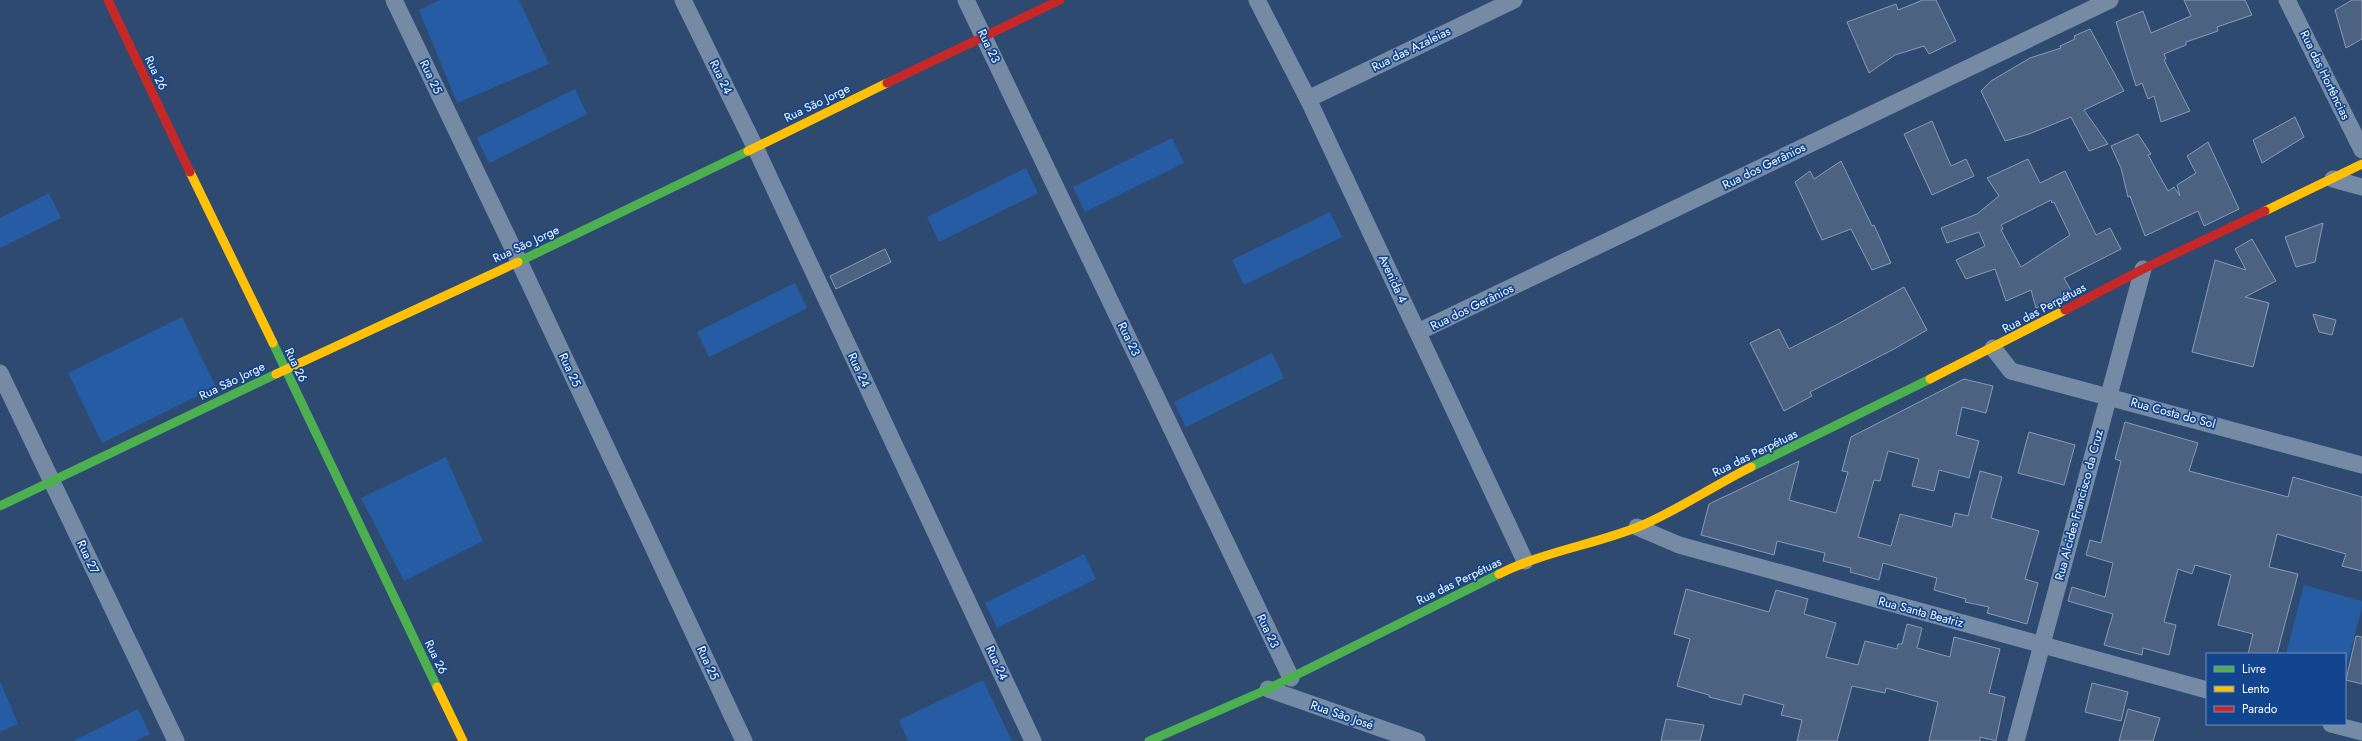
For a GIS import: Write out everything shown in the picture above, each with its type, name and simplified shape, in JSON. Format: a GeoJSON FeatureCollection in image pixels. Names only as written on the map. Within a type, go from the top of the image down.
{"type":"FeatureCollection","features":[{"type":"Feature","properties":{"kind":"street","name":"Rua 26"},"geometry":{"type":"LineString","coordinates":[[108,0],[463,741]]}},
{"type":"Feature","properties":{"kind":"street","name":"Rua 25"},"geometry":{"type":"LineString","coordinates":[[394,0],[519,261],[744,741]]}},
{"type":"Feature","properties":{"kind":"street","name":"Rua 24"},"geometry":{"type":"LineString","coordinates":[[683,0],[755,147],[1033,741]]}},
{"type":"Feature","properties":{"kind":"street","name":"Rua 23"},"geometry":{"type":"LineString","coordinates":[[966,0],[1291,678]]}},
{"type":"Feature","properties":{"kind":"street","name":"Rua São Jorge"},"geometry":{"type":"LineString","coordinates":[[0,506],[285,369],[519,261],[1060,0]]}},
{"type":"Feature","properties":{"kind":"street","name":"Avenida 4"},"geometry":{"type":"LineString","coordinates":[[1257,0],[1308,99],[1525,561]]}},
{"type":"Feature","properties":{"kind":"street","name":"Rua das Azaleias"},"geometry":{"type":"LineString","coordinates":[[1308,99],[1514,0]]}},
{"type":"Feature","properties":{"kind":"street","name":"Rua dos Gerânios"},"geometry":{"type":"LineString","coordinates":[[1418,332],[2110,0]]}},
{"type":"Feature","properties":{"kind":"street","name":"Rua das Hortências"},"geometry":{"type":"LineString","coordinates":[[2287,0],[2362,150]]}},
{"type":"Feature","properties":{"kind":"street","name":"Rua das Perpétuas"},"geometry":{"type":"LineString","coordinates":[[1149,741],[1176,734],[1525,561],[1637,527],[1677,508],[1721,482],[1993,348],[2143,269],[2362,164]]}},
{"type":"Feature","properties":{"kind":"street"},"geometry":{"type":"LineString","coordinates":[[2333,179],[2362,187]]}},
{"type":"Feature","properties":{"kind":"street","name":"Rua Alcides Francisco da Cruz"},"geometry":{"type":"LineString","coordinates":[[2016,741],[2143,269]]}},
{"type":"Feature","properties":{"kind":"street","name":"Rua Costa do Sol"},"geometry":{"type":"LineString","coordinates":[[1993,348],[2011,371],[2362,465]]}},
{"type":"Feature","properties":{"kind":"street","name":"Rua 27"},"geometry":{"type":"LineString","coordinates":[[0,373],[176,741]]}},
{"type":"Feature","properties":{"kind":"street","name":"Rua Santa Beatriz"},"geometry":{"type":"LineString","coordinates":[[1637,527],[1679,545],[2206,690]]}},
{"type":"Feature","properties":{"kind":"street","name":"Rua São José"},"geometry":{"type":"LineString","coordinates":[[1268,689],[1417,741]]}},
{"type":"Feature","properties":{"kind":"street"},"geometry":{"type":"LineString","coordinates":[[2335,725],[2362,732]]}},
{"type":"Feature","properties":{"kind":"shaded area"},"geometry":{"type":"Polygon","coordinates":[[[439,0],[519,0],[549,64],[457,103],[419,10],[439,0]]]}},
{"type":"Feature","properties":{"kind":"shaded area"},"geometry":{"type":"Polygon","coordinates":[[[575,89],[587,114],[489,163],[477,138],[575,89]]]}},
{"type":"Feature","properties":{"kind":"shaded area"},"geometry":{"type":"Polygon","coordinates":[[[1172,138],[1184,163],[1085,212],[1073,187],[1172,138]]]}},
{"type":"Feature","properties":{"kind":"shaded area"},"geometry":{"type":"Polygon","coordinates":[[[1026,168],[1038,193],[939,242],[927,217],[1026,168]]]}},
{"type":"Feature","properties":{"kind":"shaded area"},"geometry":{"type":"Polygon","coordinates":[[[49,193],[61,218],[0,248],[0,218],[49,193]]]}},
{"type":"Feature","properties":{"kind":"shaded area"},"geometry":{"type":"Polygon","coordinates":[[[1330,212],[1342,237],[1244,285],[1232,260],[1330,212]]]}},
{"type":"Feature","properties":{"kind":"shaded area"},"geometry":{"type":"Polygon","coordinates":[[[795,283],[807,308],[709,357],[697,332],[795,283]]]}},
{"type":"Feature","properties":{"kind":"shaded area"},"geometry":{"type":"Polygon","coordinates":[[[182,317],[216,387],[102,443],[68,373],[182,317]]]}},
{"type":"Feature","properties":{"kind":"shaded area"},"geometry":{"type":"Polygon","coordinates":[[[1272,353],[1284,378],[1186,427],[1174,402],[1272,353]]]}},
{"type":"Feature","properties":{"kind":"shaded area"},"geometry":{"type":"Polygon","coordinates":[[[446,457],[483,541],[404,581],[361,498],[446,457]]]}},
{"type":"Feature","properties":{"kind":"shaded area"},"geometry":{"type":"Polygon","coordinates":[[[1084,554],[1096,579],[997,628],[985,603],[1084,554]]]}},
{"type":"Feature","properties":{"kind":"shaded area"},"geometry":{"type":"Polygon","coordinates":[[[2304,585],[2362,601],[2362,608],[2346,667],[2346,653],[2286,653],[2304,585]]]}},
{"type":"Feature","properties":{"kind":"shaded area"},"geometry":{"type":"Polygon","coordinates":[[[983,680],[1012,741],[908,741],[899,720],[983,680]]]}},
{"type":"Feature","properties":{"kind":"shaded area"},"geometry":{"type":"Polygon","coordinates":[[[0,681],[18,724],[0,732],[0,681]]]}},
{"type":"Feature","properties":{"kind":"shaded area"},"geometry":{"type":"Polygon","coordinates":[[[138,709],[150,734],[135,741],[73,741],[138,709]]]}},
{"type":"Feature","properties":{"kind":"building"},"geometry":{"type":"Polygon","coordinates":[[[1923,0],[1936,0],[1956,41],[1929,54],[1924,46],[1895,55],[1869,73],[1847,22],[1896,4],[1898,10],[1923,0]]]}},
{"type":"Feature","properties":{"kind":"building"},"geometry":{"type":"Polygon","coordinates":[[[2184,0],[2245,0],[2252,15],[2217,27],[2218,31],[2186,42],[2186,45],[2164,54],[2166,59],[2164,60],[2190,111],[2161,122],[2154,96],[2148,99],[2142,83],[2136,86],[2116,22],[2143,11],[2151,33],[2191,16],[2184,0]]]}},
{"type":"Feature","properties":{"kind":"building"},"geometry":{"type":"Polygon","coordinates":[[[2352,0],[2362,0],[2362,39],[2346,48],[2335,10],[2352,0]]]}},
{"type":"Feature","properties":{"kind":"building"},"geometry":{"type":"Polygon","coordinates":[[[2090,29],[2124,91],[2084,110],[2108,144],[2089,151],[2071,117],[2029,134],[2005,141],[1981,91],[1991,81],[2030,58],[2061,48],[2060,46],[2075,39],[2074,36],[2090,29]]]}},
{"type":"Feature","properties":{"kind":"building"},"geometry":{"type":"Polygon","coordinates":[[[2295,117],[2304,137],[2262,163],[2253,140],[2295,117]]]}},
{"type":"Feature","properties":{"kind":"building"},"geometry":{"type":"Polygon","coordinates":[[[1932,121],[1951,166],[1966,159],[1974,176],[1932,195],[1904,134],[1932,121]]]}},
{"type":"Feature","properties":{"kind":"building"},"geometry":{"type":"Polygon","coordinates":[[[2138,134],[2151,154],[2148,155],[2168,191],[2174,187],[2180,196],[2177,185],[2196,173],[2187,156],[2208,142],[2239,209],[2204,226],[2198,211],[2145,236],[2130,196],[2128,197],[2121,168],[2111,146],[2138,134]]]}},
{"type":"Feature","properties":{"kind":"building"},"geometry":{"type":"Polygon","coordinates":[[[2028,159],[2040,183],[2065,171],[2096,235],[2110,228],[2121,249],[2064,278],[2072,292],[2036,308],[2031,290],[2006,301],[1995,269],[1966,279],[1956,260],[1985,246],[1979,232],[1947,243],[1941,228],[1977,214],[1999,196],[1987,178],[2028,159]],[[2051,200],[2001,225],[2003,229],[2001,230],[2021,267],[2070,235],[2054,202],[2052,203],[2051,200]]]}},
{"type":"Feature","properties":{"kind":"building"},"geometry":{"type":"Polygon","coordinates":[[[1841,161],[1872,226],[1874,225],[1891,263],[1872,270],[1851,229],[1822,240],[1795,182],[1810,171],[1814,179],[1841,161]]]}},
{"type":"Feature","properties":{"kind":"building"},"geometry":{"type":"Polygon","coordinates":[[[2323,223],[2315,262],[2296,267],[2285,237],[2323,223]]]}},
{"type":"Feature","properties":{"kind":"building"},"geometry":{"type":"Polygon","coordinates":[[[2252,239],[2276,281],[2245,297],[2269,303],[2253,367],[2192,352],[2215,260],[2246,270],[2235,249],[2252,239]]]}},
{"type":"Feature","properties":{"kind":"building"},"geometry":{"type":"Polygon","coordinates":[[[885,249],[891,262],[836,289],[830,276],[885,249]]]}},
{"type":"Feature","properties":{"kind":"building"},"geometry":{"type":"Polygon","coordinates":[[[1904,287],[1927,330],[1894,349],[1810,392],[1812,396],[1784,411],[1750,343],[1779,329],[1789,349],[1838,324],[1904,287]]]}},
{"type":"Feature","properties":{"kind":"building"},"geometry":{"type":"Polygon","coordinates":[[[2313,314],[2336,320],[2332,335],[2319,332],[2313,314]]]}},
{"type":"Feature","properties":{"kind":"building"},"geometry":{"type":"Polygon","coordinates":[[[1964,379],[1993,386],[1986,413],[1962,407],[1956,435],[1979,441],[1969,478],[1939,470],[1934,491],[1912,486],[1919,459],[1888,451],[1880,481],[1874,480],[1858,537],[1891,546],[1900,514],[1952,527],[1955,513],[1968,516],[1980,471],[2002,477],[1991,518],[2039,531],[2025,579],[2038,583],[2027,624],[1987,613],[1989,607],[1965,602],[1966,599],[1934,590],[1937,578],[1883,563],[1879,580],[1850,572],[1851,568],[1823,561],[1825,553],[1777,541],[1774,555],[1701,535],[1709,504],[1799,461],[1789,500],[1836,513],[1848,472],[1842,471],[1851,437],[1964,379]]]}},
{"type":"Feature","properties":{"kind":"building"},"geometry":{"type":"Polygon","coordinates":[[[2125,422],[2198,443],[2189,471],[2288,497],[2293,477],[2362,497],[2362,571],[2342,566],[2346,554],[2277,534],[2269,567],[2298,574],[2277,653],[2248,653],[2253,634],[2218,625],[2231,575],[2195,565],[2192,574],[2178,569],[2164,622],[2176,625],[2169,655],[2143,648],[2142,655],[2104,645],[2113,614],[2068,601],[2072,587],[2105,597],[2113,563],[2086,555],[2090,540],[2101,543],[2121,461],[2115,459],[2125,422]]]}},
{"type":"Feature","properties":{"kind":"building"},"geometry":{"type":"Polygon","coordinates":[[[2029,432],[2075,445],[2064,485],[2018,473],[2029,432]]]}},
{"type":"Feature","properties":{"kind":"building"},"geometry":{"type":"Polygon","coordinates":[[[1686,589],[1769,612],[1776,590],[1808,599],[1804,614],[1836,623],[1826,657],[1858,665],[1865,641],[1897,649],[1898,644],[1902,644],[1907,624],[1922,628],[1917,648],[1950,657],[1954,637],[2000,649],[1989,693],[2005,697],[1996,741],[1980,737],[1980,741],[1929,741],[1938,702],[1886,688],[1885,693],[1852,686],[1837,741],[1797,741],[1802,720],[1781,715],[1784,705],[1744,694],[1741,705],[1709,697],[1709,695],[1677,686],[1690,639],[1674,634],[1686,589]]]}},
{"type":"Feature","properties":{"kind":"building"},"geometry":{"type":"Polygon","coordinates":[[[2356,636],[2362,637],[2362,684],[2346,680],[2356,636]]]}},
{"type":"Feature","properties":{"kind":"building"},"geometry":{"type":"Polygon","coordinates":[[[2092,683],[2128,692],[2121,721],[2085,712],[2092,683]]]}},
{"type":"Feature","properties":{"kind":"building"},"geometry":{"type":"Polygon","coordinates":[[[2128,709],[2160,718],[2153,741],[2119,741],[2128,709]]]}},
{"type":"Feature","properties":{"kind":"building"},"geometry":{"type":"Polygon","coordinates":[[[1666,719],[1704,725],[1700,741],[1661,741],[1666,719]]]}},
{"type":"Feature","properties":{"kind":"traffic: fast"},"geometry":{"type":"LineString","coordinates":[[518,262],[748,151]]}},
{"type":"Feature","properties":{"kind":"traffic: fast"},"geometry":{"type":"LineString","coordinates":[[273,343],[437,687]]}},
{"type":"Feature","properties":{"kind":"traffic: fast"},"geometry":{"type":"LineString","coordinates":[[0,506],[276,374]]}},
{"type":"Feature","properties":{"kind":"traffic: fast"},"geometry":{"type":"LineString","coordinates":[[1751,467],[1930,379]]}},
{"type":"Feature","properties":{"kind":"traffic: fast"},"geometry":{"type":"LineString","coordinates":[[1149,741],[1268,689],[1499,574]]}},
{"type":"Feature","properties":{"kind":"traffic: slow"},"geometry":{"type":"LineString","coordinates":[[748,151],[887,83]]}},
{"type":"Feature","properties":{"kind":"traffic: slow"},"geometry":{"type":"LineString","coordinates":[[2265,211],[2362,164]]}},
{"type":"Feature","properties":{"kind":"traffic: slow"},"geometry":{"type":"LineString","coordinates":[[190,172],[273,343]]}},
{"type":"Feature","properties":{"kind":"traffic: slow"},"geometry":{"type":"LineString","coordinates":[[276,374],[518,262]]}},
{"type":"Feature","properties":{"kind":"traffic: slow"},"geometry":{"type":"LineString","coordinates":[[1930,379],[2065,310]]}},
{"type":"Feature","properties":{"kind":"traffic: slow"},"geometry":{"type":"LineString","coordinates":[[1499,574],[1516,566],[1550,554],[1603,539],[1638,527],[1667,514],[1751,467]]}},
{"type":"Feature","properties":{"kind":"traffic: slow"},"geometry":{"type":"LineString","coordinates":[[437,687],[463,741]]}},
{"type":"Feature","properties":{"kind":"traffic: jam"},"geometry":{"type":"LineString","coordinates":[[108,0],[190,172]]}},
{"type":"Feature","properties":{"kind":"traffic: jam"},"geometry":{"type":"LineString","coordinates":[[887,83],[1060,0]]}},
{"type":"Feature","properties":{"kind":"traffic: jam"},"geometry":{"type":"LineString","coordinates":[[2065,310],[2143,269],[2265,211]]}}]}
